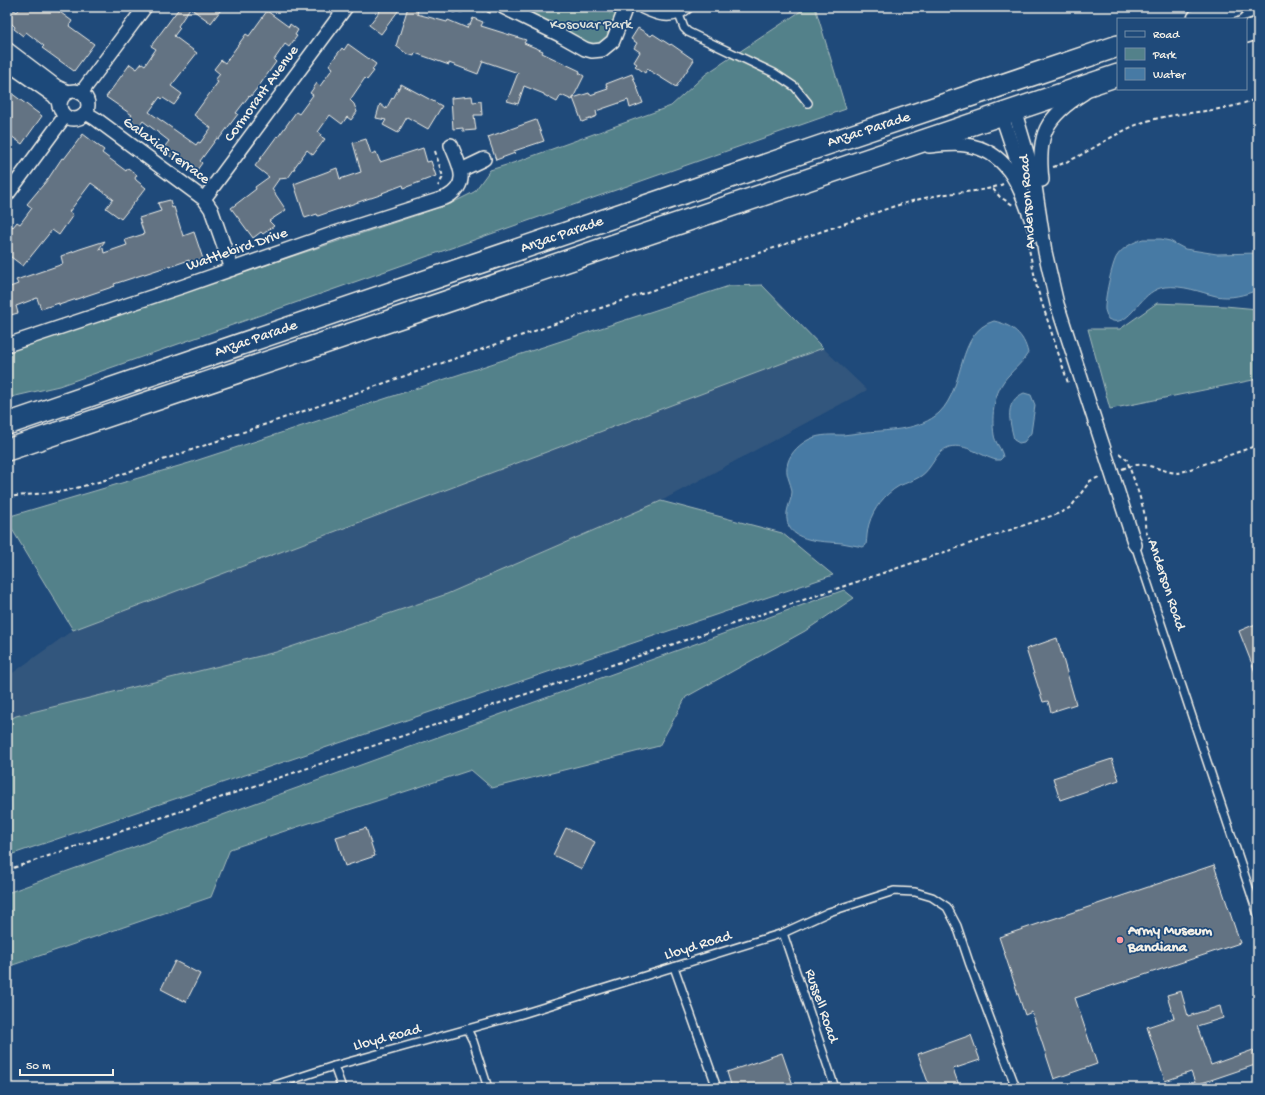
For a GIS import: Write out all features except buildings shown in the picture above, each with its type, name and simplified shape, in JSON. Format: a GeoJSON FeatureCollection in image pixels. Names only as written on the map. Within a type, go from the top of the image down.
{"type":"FeatureCollection","features":[{"type":"Feature","properties":{"kind":"main road"},"geometry":{"type":"LineString","coordinates":[[1201,18],[1233,7]]}},
{"type":"Feature","properties":{"kind":"main road"},"geometry":{"type":"LineString","coordinates":[[1247,32],[1258,28]]}},
{"type":"Feature","properties":{"kind":"main road","name":"Anzac Parade"},"geometry":{"type":"LineString","coordinates":[[7,424],[1117,46]]}},
{"type":"Feature","properties":{"kind":"main road","name":"Anzac Parade"},"geometry":{"type":"LineString","coordinates":[[7,450],[1115,76]]}},
{"type":"Feature","properties":{"kind":"main road"},"geometry":{"type":"LineString","coordinates":[[999,87],[1008,111]]}},
{"type":"Feature","properties":{"kind":"street"},"geometry":{"type":"LineString","coordinates":[[81,93],[145,7]]}},
{"type":"Feature","properties":{"kind":"street","name":"Cormorant Avenue"},"geometry":{"type":"LineString","coordinates":[[204,199],[346,7]]}},
{"type":"Feature","properties":{"kind":"street"},"geometry":{"type":"LineString","coordinates":[[503,7],[560,35],[582,48],[592,51],[602,50],[613,41],[626,7]]}},
{"type":"Feature","properties":{"kind":"street"},"geometry":{"type":"LineString","coordinates":[[643,7],[662,15],[669,15],[682,10]]}},
{"type":"Feature","properties":{"kind":"street"},"geometry":{"type":"LineString","coordinates":[[7,50],[57,87],[68,92],[74,91],[81,93],[88,102],[86,113],[76,119],[70,119],[62,111],[58,100],[54,96],[7,63]]}},
{"type":"Feature","properties":{"kind":"street","name":"Anderson Road"},"geometry":{"type":"LineString","coordinates":[[1047,257],[1040,156],[1041,144],[1045,132],[1053,118],[1069,103],[1115,76]]}},
{"type":"Feature","properties":{"kind":"street"},"geometry":{"type":"LineString","coordinates":[[11,198],[62,111],[61,99],[68,92]]}},
{"type":"Feature","properties":{"kind":"street","name":"Anderson Road"},"geometry":{"type":"LineString","coordinates":[[1008,111],[1023,176],[1047,257],[1057,304],[1135,545]]}},
{"type":"Feature","properties":{"kind":"street","name":"Galaxias Terrace"},"geometry":{"type":"LineString","coordinates":[[86,113],[204,199],[211,210],[232,269]]}},
{"type":"Feature","properties":{"kind":"street","name":"Anderson Road"},"geometry":{"type":"LineString","coordinates":[[899,149],[955,144],[974,146],[995,156],[1009,169],[1015,179],[1047,257]]}},
{"type":"Feature","properties":{"kind":"street"},"geometry":{"type":"LineString","coordinates":[[451,145],[461,170],[484,159]]}},
{"type":"Feature","properties":{"kind":"street","name":"Wattlebird Drive"},"geometry":{"type":"LineString","coordinates":[[7,345],[335,233],[447,197],[459,186],[462,176],[461,170]]}},
{"type":"Feature","properties":{"kind":"lane"},"geometry":{"type":"LineString","coordinates":[[682,10],[684,28],[688,32],[774,73],[795,87],[808,103]]}},
{"type":"Feature","properties":{"kind":"lane","name":"Anderson Road"},"geometry":{"type":"LineString","coordinates":[[1135,545],[1258,915]]}},
{"type":"Feature","properties":{"kind":"lane","name":"Lloyd Road"},"geometry":{"type":"LineString","coordinates":[[266,1088],[334,1066],[522,1014],[783,933],[829,912],[894,891],[915,892],[932,897],[947,907],[958,926],[969,962],[1016,1088]]}},
{"type":"Feature","properties":{"kind":"lane","name":"Russell Road"},"geometry":{"type":"LineString","coordinates":[[783,933],[835,1088]]}},
{"type":"Feature","properties":{"kind":"lane"},"geometry":{"type":"LineString","coordinates":[[674,967],[717,1088]]}},
{"type":"Feature","properties":{"kind":"lane"},"geometry":{"type":"LineString","coordinates":[[468,1029],[488,1088]]}},
{"type":"Feature","properties":{"kind":"lane"},"geometry":{"type":"LineString","coordinates":[[334,1066],[342,1088]]}},
{"type":"Feature","properties":{"kind":"path"},"geometry":{"type":"LineString","coordinates":[[1041,171],[1069,161],[1116,135],[1142,123],[1169,116],[1235,106],[1258,98]]}},
{"type":"Feature","properties":{"kind":"path"},"geometry":{"type":"LineString","coordinates":[[432,188],[439,185],[443,178],[435,151]]}},
{"type":"Feature","properties":{"kind":"path"},"geometry":{"type":"LineString","coordinates":[[7,497],[64,491],[102,481],[895,206],[936,195],[993,189],[1015,179]]}},
{"type":"Feature","properties":{"kind":"path"},"geometry":{"type":"LineString","coordinates":[[993,189],[1000,197],[1018,208]]}},
{"type":"Feature","properties":{"kind":"path"},"geometry":{"type":"LineString","coordinates":[[7,213],[11,198]]}},
{"type":"Feature","properties":{"kind":"path"},"geometry":{"type":"LineString","coordinates":[[1026,238],[1037,288],[1068,384]]}},
{"type":"Feature","properties":{"kind":"path"},"geometry":{"type":"LineString","coordinates":[[1179,473],[1258,445]]}},
{"type":"Feature","properties":{"kind":"path"},"geometry":{"type":"LineString","coordinates":[[1117,448],[1129,466],[1143,508],[1147,537],[1155,545]]}},
{"type":"Feature","properties":{"kind":"path"},"geometry":{"type":"LineString","coordinates":[[7,870],[1060,513]]}},
{"type":"Feature","properties":{"kind":"shaded area"},"geometry":{"type":"Polygon","coordinates":[[[823,348],[867,390],[661,501],[447,594],[275,652],[7,773],[7,677],[73,630],[823,348]]]}},
{"type":"Feature","properties":{"kind":"green space","name":"Kosovar Park"},"geometry":{"type":"Polygon","coordinates":[[[510,7],[617,7],[617,13],[611,31],[603,41],[591,44],[510,7]]]}},
{"type":"Feature","properties":{"kind":"green space"},"geometry":{"type":"Polygon","coordinates":[[[807,7],[815,7],[846,109],[59,386],[7,398],[7,351],[450,204],[474,192],[490,170],[671,106],[706,74],[807,7]]]}},
{"type":"Feature","properties":{"kind":"green space"},"geometry":{"type":"Polygon","coordinates":[[[762,285],[823,348],[73,630],[7,521],[7,517],[189,463],[729,286],[762,285]]]}},
{"type":"Feature","properties":{"kind":"green space"},"geometry":{"type":"Polygon","coordinates":[[[1157,303],[1258,309],[1258,379],[1110,409],[1088,329],[1120,329],[1157,303]]]}},
{"type":"Feature","properties":{"kind":"green space"},"geometry":{"type":"Polygon","coordinates":[[[661,501],[782,533],[833,575],[7,856],[7,721],[16,716],[276,652],[447,594],[661,501]]]}},
{"type":"Feature","properties":{"kind":"green space"},"geometry":{"type":"Polygon","coordinates":[[[844,590],[854,598],[805,631],[686,697],[659,746],[492,788],[471,770],[230,849],[211,897],[7,967],[7,893],[844,590]]]}},
{"type":"Feature","properties":{"kind":"water"},"geometry":{"type":"Polygon","coordinates":[[[1143,239],[1161,239],[1170,241],[1185,249],[1217,254],[1258,253],[1258,290],[1243,295],[1227,297],[1216,296],[1185,288],[1165,287],[1150,293],[1125,319],[1118,321],[1109,320],[1105,310],[1105,305],[1115,260],[1125,247],[1143,239]]]}},
{"type":"Feature","properties":{"kind":"water"},"geometry":{"type":"Polygon","coordinates":[[[994,321],[1006,325],[1016,331],[1024,341],[1028,353],[1003,382],[999,389],[993,411],[994,435],[1003,457],[1000,460],[996,460],[973,450],[955,446],[945,449],[937,456],[925,473],[894,489],[880,502],[871,518],[866,545],[863,547],[806,538],[797,535],[791,530],[787,522],[787,512],[792,492],[787,474],[787,467],[789,458],[797,448],[818,436],[895,430],[914,426],[931,419],[939,413],[948,402],[954,389],[962,361],[973,336],[982,327],[994,321]]]}},
{"type":"Feature","properties":{"kind":"water"},"geometry":{"type":"Polygon","coordinates":[[[1024,393],[1031,395],[1035,405],[1031,433],[1024,442],[1019,443],[1014,440],[1010,423],[1010,411],[1014,401],[1018,396],[1024,393]]]}},
{"type":"Feature","properties":{"kind":"place","name":"Army Museum Bandiana"},"geometry":{"type":"Point","coordinates":[1120,940]}}]}
